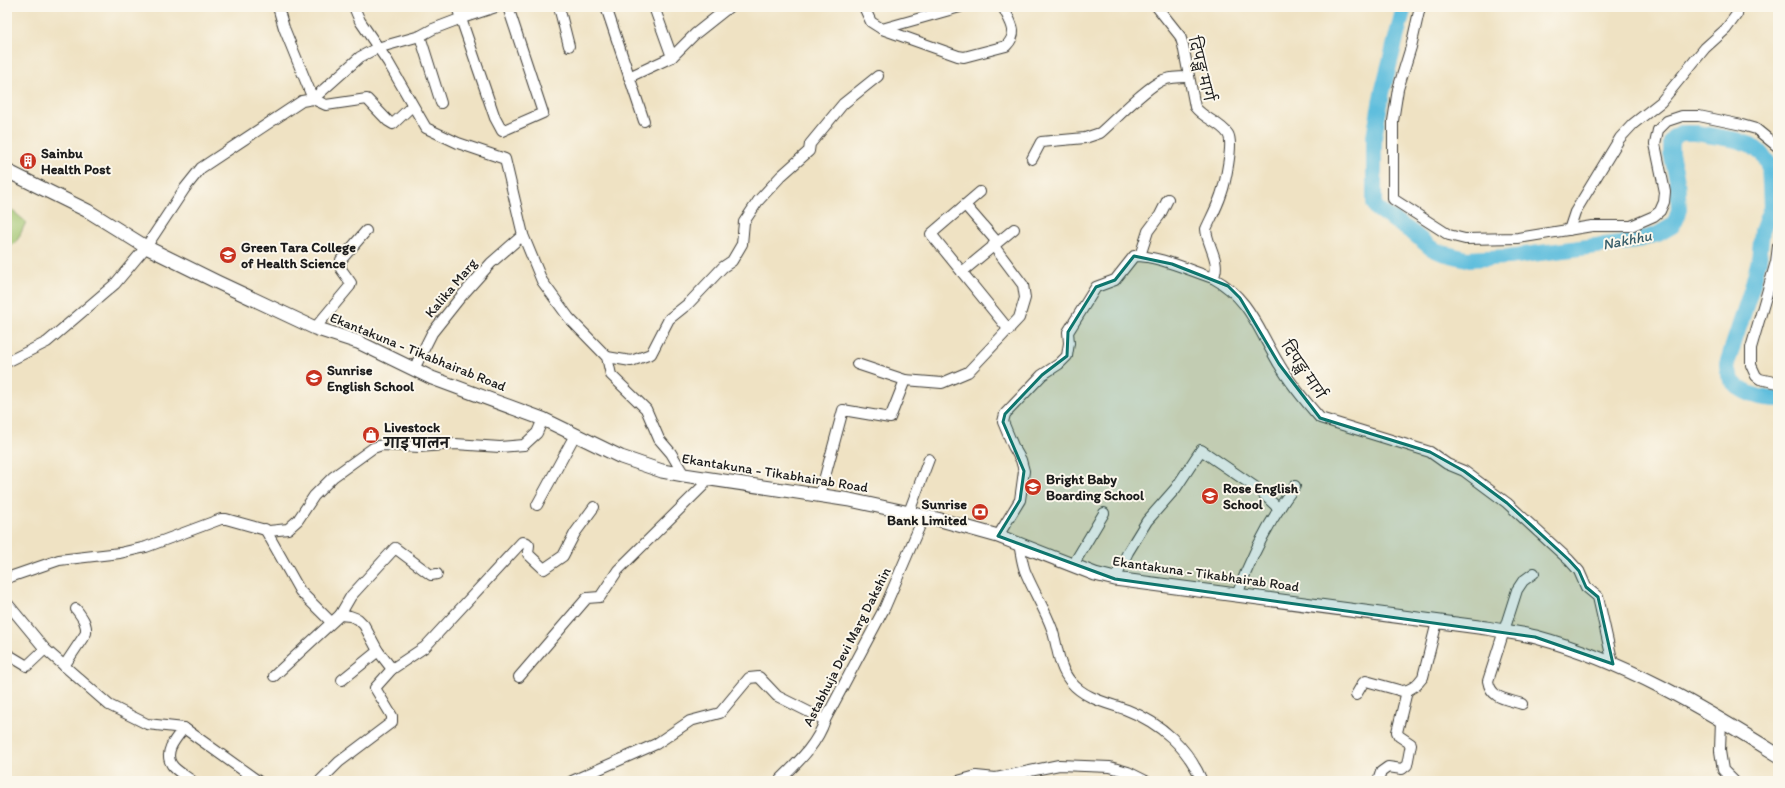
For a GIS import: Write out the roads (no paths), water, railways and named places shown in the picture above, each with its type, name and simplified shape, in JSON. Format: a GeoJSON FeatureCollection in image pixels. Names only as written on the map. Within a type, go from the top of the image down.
{"type":"FeatureCollection","features":[{"type":"Feature","properties":{"kind":"main road","name":"Ekantakuna - Tikabhairab Road"},"geometry":{"type":"LineString","coordinates":[[7,171],[88,211],[146,248],[315,328],[358,342],[432,378],[543,419],[621,457],[662,471],[706,480],[820,495],[909,512],[998,536],[1095,574],[1115,579],[1504,631],[1535,637],[1577,649],[1684,697],[1778,754]]}},
{"type":"Feature","properties":{"kind":"street"},"geometry":{"type":"LineString","coordinates":[[278,7],[284,28],[312,99],[326,105],[367,99],[388,121],[393,124],[412,106]]}},
{"type":"Feature","properties":{"kind":"street"},"geometry":{"type":"LineString","coordinates":[[354,7],[360,21],[388,62],[426,128],[458,143],[505,159],[523,235],[542,281],[568,318],[607,357],[611,375],[646,409],[659,439],[671,453],[684,475]]}},
{"type":"Feature","properties":{"kind":"street"},"geometry":{"type":"LineString","coordinates":[[457,7],[500,130],[502,131],[508,130],[543,113],[508,7]]}},
{"type":"Feature","properties":{"kind":"street"},"geometry":{"type":"LineString","coordinates":[[7,362],[47,342],[75,320],[114,284],[146,248],[185,188],[201,168],[302,101],[312,99],[360,57],[377,48],[420,36],[433,29],[496,7]]}},
{"type":"Feature","properties":{"kind":"street"},"geometry":{"type":"LineString","coordinates":[[559,7],[570,46]]}},
{"type":"Feature","properties":{"kind":"street"},"geometry":{"type":"LineString","coordinates":[[606,7],[644,121]]}},
{"type":"Feature","properties":{"kind":"street"},"geometry":{"type":"LineString","coordinates":[[654,7],[672,57]]}},
{"type":"Feature","properties":{"kind":"street"},"geometry":{"type":"LineString","coordinates":[[630,77],[672,57],[695,34],[728,7]]}},
{"type":"Feature","properties":{"kind":"street"},"geometry":{"type":"LineString","coordinates":[[864,7],[871,22],[882,29],[948,53],[964,57],[1006,46],[1010,42],[1014,36],[1013,30],[1003,7]]}},
{"type":"Feature","properties":{"kind":"street"},"geometry":{"type":"LineString","coordinates":[[882,29],[960,7]]}},
{"type":"Feature","properties":{"kind":"street","name":"दिपङ्ख मार्ग"},"geometry":{"type":"LineString","coordinates":[[1157,7],[1180,36],[1183,45],[1194,107],[1199,113],[1222,126],[1230,136],[1230,150],[1225,181],[1206,229],[1217,271],[1213,278],[1228,286],[1240,298],[1263,333],[1279,364],[1307,404],[1320,418],[1430,452],[1447,464],[1464,471],[1507,503],[1569,560],[1579,571],[1586,587],[1598,597],[1613,664]]}},
{"type":"Feature","properties":{"kind":"street"},"geometry":{"type":"LineString","coordinates":[[1420,7],[1411,47],[1398,89],[1393,120],[1393,198],[1449,235],[1465,239],[1518,238],[1592,226],[1631,226],[1654,216],[1660,211],[1664,202],[1665,192],[1655,144],[1658,130],[1667,121],[1682,116],[1699,116],[1756,129],[1778,146]]}},
{"type":"Feature","properties":{"kind":"street"},"geometry":{"type":"LineString","coordinates":[[1569,230],[1575,212],[1620,138],[1633,124],[1661,102],[1705,48],[1726,29],[1737,14],[1738,7]]}},
{"type":"Feature","properties":{"kind":"street"},"geometry":{"type":"LineString","coordinates":[[420,36],[441,103]]}},
{"type":"Feature","properties":{"kind":"street"},"geometry":{"type":"LineString","coordinates":[[607,357],[631,361],[651,354],[669,319],[689,303],[723,267],[732,261],[742,244],[744,222],[758,201],[781,176],[809,151],[810,144],[843,104],[878,76]]}},
{"type":"Feature","properties":{"kind":"street"},"geometry":{"type":"LineString","coordinates":[[1032,159],[1040,142],[1091,137],[1100,133],[1149,89],[1161,81],[1172,77],[1188,77]]}},
{"type":"Feature","properties":{"kind":"street"},"geometry":{"type":"LineString","coordinates":[[980,192],[931,234],[1009,330]]}},
{"type":"Feature","properties":{"kind":"street"},"geometry":{"type":"LineString","coordinates":[[1140,256],[1148,230],[1160,215],[1168,200]]}},
{"type":"Feature","properties":{"kind":"street"},"geometry":{"type":"LineString","coordinates":[[857,364],[905,380],[942,383],[968,372],[1019,318],[1025,298],[1023,286],[995,244],[965,205]]}},
{"type":"Feature","properties":{"kind":"street"},"geometry":{"type":"LineString","coordinates":[[962,272],[1014,229]]}},
{"type":"Feature","properties":{"kind":"street"},"geometry":{"type":"LineString","coordinates":[[315,328],[350,286],[351,283],[341,270],[341,260],[366,231]]}},
{"type":"Feature","properties":{"kind":"street","name":"Kalika Marg"},"geometry":{"type":"LineString","coordinates":[[414,369],[432,333],[459,299],[491,263],[523,235]]}},
{"type":"Feature","properties":{"kind":"street"},"geometry":{"type":"LineString","coordinates":[[1778,246],[1776,262],[1751,348],[1751,365],[1756,376],[1760,379],[1778,384]]}},
{"type":"Feature","properties":{"kind":"street"},"geometry":{"type":"LineString","coordinates":[[998,536],[1020,500],[1024,471],[1021,460],[1013,446],[1003,422],[1005,414],[1042,375],[1059,364],[1067,356],[1069,343],[1068,332],[1096,287],[1115,280],[1134,256],[1156,259],[1213,278]]}},
{"type":"Feature","properties":{"kind":"street"},"geometry":{"type":"LineString","coordinates":[[820,495],[843,410],[890,418],[905,380]]}},
{"type":"Feature","properties":{"kind":"street"},"geometry":{"type":"LineString","coordinates":[[7,578],[59,560],[112,554],[146,547],[221,519],[278,531],[288,529],[298,520],[314,496],[333,477],[373,448],[382,445],[420,447],[455,444],[500,447],[524,445],[537,433],[543,419]]}},
{"type":"Feature","properties":{"kind":"street"},"geometry":{"type":"LineString","coordinates":[[538,505],[575,435]]}},
{"type":"Feature","properties":{"kind":"street"},"geometry":{"type":"LineString","coordinates":[[1115,579],[1128,552],[1147,521],[1176,488],[1202,450],[1258,489],[1278,509]]}},
{"type":"Feature","properties":{"kind":"street"},"geometry":{"type":"LineString","coordinates":[[909,512],[929,459]]}},
{"type":"Feature","properties":{"kind":"street"},"geometry":{"type":"LineString","coordinates":[[519,677],[587,598],[600,597],[618,570],[703,486],[706,480]]}},
{"type":"Feature","properties":{"kind":"street"},"geometry":{"type":"LineString","coordinates":[[1237,595],[1248,564],[1278,509],[1295,486]]}},
{"type":"Feature","properties":{"kind":"street"},"geometry":{"type":"LineString","coordinates":[[320,781],[339,762],[392,722],[392,716],[375,688],[392,669],[425,647],[522,542],[529,545],[528,554],[544,569],[555,563],[563,556],[575,534],[594,507]]}},
{"type":"Feature","properties":{"kind":"street"},"geometry":{"type":"LineString","coordinates":[[1073,565],[1104,513]]}},
{"type":"Feature","properties":{"kind":"street","name":"Astabhuja Devi Marg Dakshin"},"geometry":{"type":"LineString","coordinates":[[779,781],[800,760],[820,734],[825,720],[885,607],[924,516]]}},
{"type":"Feature","properties":{"kind":"street"},"geometry":{"type":"LineString","coordinates":[[265,529],[300,591],[331,622]]}},
{"type":"Feature","properties":{"kind":"street"},"geometry":{"type":"LineString","coordinates":[[1019,544],[1024,570],[1052,628],[1061,666],[1072,683],[1099,702],[1127,710],[1153,721],[1170,735],[1179,746],[1196,767],[1202,781]]}},
{"type":"Feature","properties":{"kind":"street"},"geometry":{"type":"LineString","coordinates":[[274,676],[340,615],[351,596],[395,548],[430,575],[437,574]]}},
{"type":"Feature","properties":{"kind":"street"},"geometry":{"type":"LineString","coordinates":[[1522,704],[1493,694],[1489,689],[1488,681],[1517,590],[1523,581],[1534,572]]}},
{"type":"Feature","properties":{"kind":"street"},"geometry":{"type":"LineString","coordinates":[[7,603],[45,650],[103,698],[109,705],[148,724],[184,728],[258,781]]}},
{"type":"Feature","properties":{"kind":"street"},"geometry":{"type":"LineString","coordinates":[[64,666],[86,633],[87,626],[84,619],[76,609]]}},
{"type":"Feature","properties":{"kind":"street"},"geometry":{"type":"LineString","coordinates":[[340,615],[358,619],[364,625],[378,651],[392,669]]}},
{"type":"Feature","properties":{"kind":"street"},"geometry":{"type":"LineString","coordinates":[[1378,781],[1381,772],[1388,767],[1402,769],[1407,765],[1410,744],[1399,736],[1397,732],[1407,691],[1418,684],[1423,677],[1437,622]]}},
{"type":"Feature","properties":{"kind":"street"},"geometry":{"type":"LineString","coordinates":[[7,654],[27,666],[45,650]]}},
{"type":"Feature","properties":{"kind":"street"},"geometry":{"type":"LineString","coordinates":[[342,680],[378,651]]}},
{"type":"Feature","properties":{"kind":"street"},"geometry":{"type":"LineString","coordinates":[[572,781],[656,744],[690,721],[720,713],[749,678],[759,677],[777,696],[825,720]]}},
{"type":"Feature","properties":{"kind":"street"},"geometry":{"type":"LineString","coordinates":[[1356,695],[1363,683],[1366,681],[1407,691]]}},
{"type":"Feature","properties":{"kind":"street"},"geometry":{"type":"LineString","coordinates":[[1721,719],[1720,751],[1723,770],[1734,781]]}},
{"type":"Feature","properties":{"kind":"street"},"geometry":{"type":"LineString","coordinates":[[184,728],[171,747],[169,756],[172,766],[192,781]]}},
{"type":"Feature","properties":{"kind":"street"},"geometry":{"type":"LineString","coordinates":[[958,781],[976,776],[996,778],[1059,765],[1110,767],[1128,772],[1146,781]]}},
{"type":"Feature","properties":{"kind":"waterway","name":"Nakhhu"},"geometry":{"type":"LineString","coordinates":[[1404,7],[1382,93],[1374,137],[1374,203],[1377,209],[1413,233],[1431,248],[1442,253],[1467,259],[1508,257],[1636,241],[1658,234],[1672,226],[1676,220],[1679,209],[1677,180],[1671,153],[1671,142],[1674,137],[1681,133],[1696,133],[1737,140],[1751,145],[1762,154],[1769,164],[1771,207],[1762,231],[1759,260],[1752,287],[1727,364],[1728,373],[1732,380],[1745,391],[1761,397],[1778,399]]}},
{"type":"Feature","properties":{"kind":"place","name":"Sainbu Health Post"},"geometry":{"type":"Point","coordinates":[28,161]}},
{"type":"Feature","properties":{"kind":"place","name":"Green Tara College of Health Science"},"geometry":{"type":"Point","coordinates":[228,255]}},
{"type":"Feature","properties":{"kind":"place","name":"Sunrise English School"},"geometry":{"type":"Point","coordinates":[314,378]}},
{"type":"Feature","properties":{"kind":"place","name":"Livestock गाइ पालन"},"geometry":{"type":"Point","coordinates":[371,435]}},
{"type":"Feature","properties":{"kind":"place","name":"Bright Baby Boarding School"},"geometry":{"type":"Point","coordinates":[1033,487]}},
{"type":"Feature","properties":{"kind":"place","name":"Rose English School"},"geometry":{"type":"Point","coordinates":[1210,496]}},
{"type":"Feature","properties":{"kind":"place","name":"Sunrise Bank Limited"},"geometry":{"type":"Point","coordinates":[980,512]}}]}
